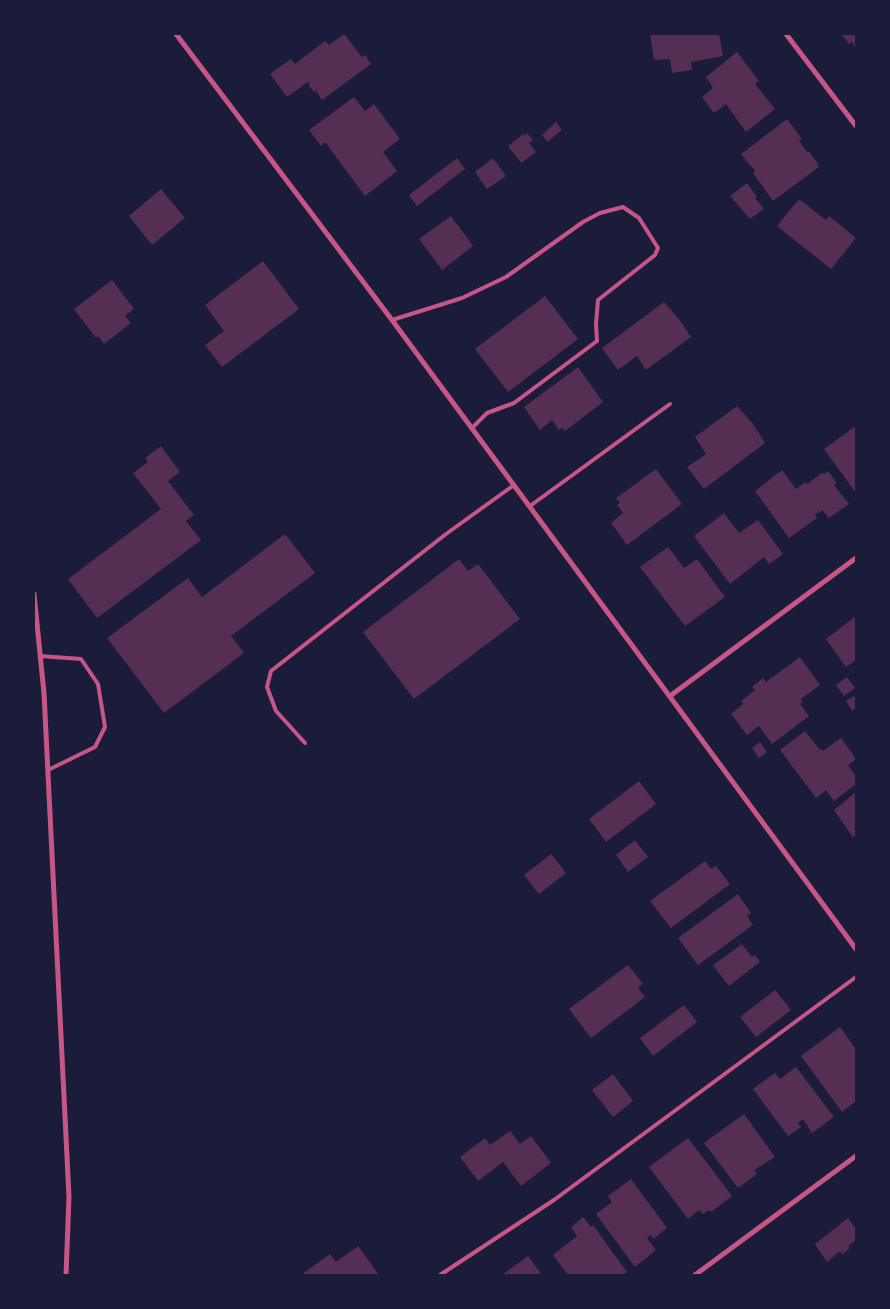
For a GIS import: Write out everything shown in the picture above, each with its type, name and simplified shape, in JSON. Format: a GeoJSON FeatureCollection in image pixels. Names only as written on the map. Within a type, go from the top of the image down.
{"type":"FeatureCollection","features":[{"type":"Feature","properties":{"kind":"street"},"geometry":{"type":"LineString","coordinates":[[176,34],[392,320],[856,948]]}},
{"type":"Feature","properties":{"kind":"street"},"geometry":{"type":"LineString","coordinates":[[786,34],[856,126]]}},
{"type":"Feature","properties":{"kind":"street"},"geometry":{"type":"LineString","coordinates":[[670,696],[856,558]]}},
{"type":"Feature","properties":{"kind":"street"},"geometry":{"type":"LineString","coordinates":[[34,594],[44,694],[48,770],[68,1197],[66,1275]]}},
{"type":"Feature","properties":{"kind":"street"},"geometry":{"type":"LineString","coordinates":[[695,1275],[856,1156]]}},
{"type":"Feature","properties":{"kind":"lane"},"geometry":{"type":"LineString","coordinates":[[392,320],[455,301],[506,278],[583,222],[600,213],[623,208],[639,218],[658,248],[655,255],[598,300],[597,340],[514,403],[487,413],[472,428]]}},
{"type":"Feature","properties":{"kind":"lane"},"geometry":{"type":"LineString","coordinates":[[530,506],[670,404]]}},
{"type":"Feature","properties":{"kind":"lane"},"geometry":{"type":"LineString","coordinates":[[306,743],[276,711],[267,687],[271,671],[446,534],[514,485]]}},
{"type":"Feature","properties":{"kind":"lane"},"geometry":{"type":"LineString","coordinates":[[40,656],[80,659],[98,684],[106,727],[95,747],[48,770]]}},
{"type":"Feature","properties":{"kind":"lane"},"geometry":{"type":"LineString","coordinates":[[440,1275],[554,1200],[856,977]]}},
{"type":"Feature","properties":{"kind":"building"},"geometry":{"type":"Polygon","coordinates":[[[344,34],[362,57],[365,55],[371,64],[322,100],[316,91],[314,92],[308,85],[310,84],[308,82],[287,97],[270,74],[291,59],[295,64],[325,41],[329,45],[344,34]]]}},
{"type":"Feature","properties":{"kind":"building"},"geometry":{"type":"Polygon","coordinates":[[[650,34],[719,34],[723,56],[691,62],[692,70],[672,73],[670,59],[654,60],[650,34]]]}},
{"type":"Feature","properties":{"kind":"building"},"geometry":{"type":"Polygon","coordinates":[[[841,34],[856,34],[856,49],[852,42],[849,44],[841,34]]]}},
{"type":"Feature","properties":{"kind":"building"},"geometry":{"type":"Polygon","coordinates":[[[737,52],[759,81],[755,84],[775,109],[746,132],[726,104],[714,113],[702,97],[713,88],[706,77],[737,52]]]}},
{"type":"Feature","properties":{"kind":"building"},"geometry":{"type":"Polygon","coordinates":[[[354,97],[365,111],[374,104],[400,139],[383,152],[397,171],[365,196],[325,142],[321,146],[309,130],[354,97]]]}},
{"type":"Feature","properties":{"kind":"building"},"geometry":{"type":"Polygon","coordinates":[[[787,119],[802,139],[799,141],[807,152],[809,151],[819,167],[773,201],[753,173],[755,171],[741,154],[787,119]]]}},
{"type":"Feature","properties":{"kind":"building"},"geometry":{"type":"Polygon","coordinates":[[[556,122],[562,130],[547,142],[542,135],[556,122]]]}},
{"type":"Feature","properties":{"kind":"building"},"geometry":{"type":"Polygon","coordinates":[[[527,133],[533,140],[529,143],[536,152],[521,163],[508,146],[527,133]]]}},
{"type":"Feature","properties":{"kind":"building"},"geometry":{"type":"Polygon","coordinates":[[[457,158],[465,169],[417,206],[409,195],[457,158]]]}},
{"type":"Feature","properties":{"kind":"building"},"geometry":{"type":"Polygon","coordinates":[[[493,158],[506,176],[487,189],[475,172],[493,158]]]}},
{"type":"Feature","properties":{"kind":"building"},"geometry":{"type":"Polygon","coordinates":[[[747,183],[757,197],[755,198],[764,209],[750,219],[730,196],[747,183]]]}},
{"type":"Feature","properties":{"kind":"building"},"geometry":{"type":"Polygon","coordinates":[[[161,189],[185,218],[152,245],[129,216],[161,189]]]}},
{"type":"Feature","properties":{"kind":"building"},"geometry":{"type":"Polygon","coordinates":[[[799,199],[826,220],[829,216],[856,238],[831,269],[777,226],[799,199]]]}},
{"type":"Feature","properties":{"kind":"building"},"geometry":{"type":"Polygon","coordinates":[[[451,216],[473,246],[442,270],[419,239],[451,216]]]}},
{"type":"Feature","properties":{"kind":"building"},"geometry":{"type":"Polygon","coordinates":[[[263,261],[299,309],[222,367],[205,345],[224,331],[205,305],[263,261]]]}},
{"type":"Feature","properties":{"kind":"building"},"geometry":{"type":"Polygon","coordinates":[[[112,280],[134,309],[125,316],[131,323],[104,344],[98,336],[96,338],[74,309],[112,280]]]}},
{"type":"Feature","properties":{"kind":"building"},"geometry":{"type":"Polygon","coordinates":[[[545,296],[578,339],[508,392],[475,349],[545,296]]]}},
{"type":"Feature","properties":{"kind":"building"},"geometry":{"type":"Polygon","coordinates":[[[664,302],[691,337],[646,370],[637,356],[618,370],[602,348],[664,302]]]}},
{"type":"Feature","properties":{"kind":"building"},"geometry":{"type":"Polygon","coordinates":[[[578,367],[603,402],[565,431],[562,428],[559,430],[552,420],[540,430],[524,407],[578,367]]]}},
{"type":"Feature","properties":{"kind":"building"},"geometry":{"type":"Polygon","coordinates":[[[737,406],[753,424],[765,443],[704,489],[687,467],[706,454],[695,437],[737,406]]]}},
{"type":"Feature","properties":{"kind":"building"},"geometry":{"type":"Polygon","coordinates":[[[856,426],[856,493],[824,449],[856,426]]]}},
{"type":"Feature","properties":{"kind":"building"},"geometry":{"type":"Polygon","coordinates":[[[161,446],[180,472],[168,481],[194,515],[186,521],[201,540],[97,618],[68,579],[161,509],[133,473],[148,462],[145,458],[161,446]]]}},
{"type":"Feature","properties":{"kind":"building"},"geometry":{"type":"Polygon","coordinates":[[[656,469],[682,504],[627,545],[611,523],[623,513],[617,505],[620,503],[616,498],[656,469]]]}},
{"type":"Feature","properties":{"kind":"building"},"geometry":{"type":"Polygon","coordinates":[[[782,470],[796,489],[805,482],[807,484],[828,471],[837,483],[834,485],[849,504],[829,518],[822,510],[815,515],[817,518],[789,538],[755,491],[782,470]]]}},
{"type":"Feature","properties":{"kind":"building"},"geometry":{"type":"Polygon","coordinates":[[[724,513],[739,533],[758,520],[783,554],[769,564],[764,557],[730,584],[694,536],[724,513]]]}},
{"type":"Feature","properties":{"kind":"building"},"geometry":{"type":"Polygon","coordinates":[[[285,534],[315,573],[231,636],[244,653],[164,713],[107,638],[188,578],[202,597],[285,534]]]}},
{"type":"Feature","properties":{"kind":"building"},"geometry":{"type":"Polygon","coordinates":[[[668,547],[684,568],[697,559],[725,597],[685,626],[640,567],[668,547]]]}},
{"type":"Feature","properties":{"kind":"building"},"geometry":{"type":"Polygon","coordinates":[[[459,559],[468,571],[478,564],[520,619],[414,699],[363,632],[459,559]]]}},
{"type":"Feature","properties":{"kind":"building"},"geometry":{"type":"Polygon","coordinates":[[[856,616],[856,660],[846,667],[826,639],[856,616]]]}},
{"type":"Feature","properties":{"kind":"building"},"geometry":{"type":"Polygon","coordinates":[[[800,657],[820,685],[801,699],[802,702],[800,704],[809,716],[772,744],[759,726],[747,735],[731,714],[743,704],[741,701],[755,690],[752,687],[763,678],[766,682],[800,657]]]}},
{"type":"Feature","properties":{"kind":"building"},"geometry":{"type":"Polygon","coordinates":[[[847,677],[855,688],[844,696],[836,685],[847,677]]]}},
{"type":"Feature","properties":{"kind":"building"},"geometry":{"type":"Polygon","coordinates":[[[854,696],[856,708],[852,711],[846,701],[854,696]]]}},
{"type":"Feature","properties":{"kind":"building"},"geometry":{"type":"Polygon","coordinates":[[[805,731],[820,750],[822,749],[823,751],[841,738],[856,759],[848,765],[856,776],[856,784],[834,801],[826,790],[816,798],[780,750],[805,731]]]}},
{"type":"Feature","properties":{"kind":"building"},"geometry":{"type":"Polygon","coordinates":[[[760,742],[767,752],[759,758],[752,748],[760,742]]]}},
{"type":"Feature","properties":{"kind":"building"},"geometry":{"type":"Polygon","coordinates":[[[639,781],[656,804],[606,842],[589,819],[639,781]]]}},
{"type":"Feature","properties":{"kind":"building"},"geometry":{"type":"Polygon","coordinates":[[[856,792],[856,835],[853,837],[834,810],[856,792]]]}},
{"type":"Feature","properties":{"kind":"building"},"geometry":{"type":"Polygon","coordinates":[[[635,840],[648,857],[628,872],[616,855],[635,840]]]}},
{"type":"Feature","properties":{"kind":"building"},"geometry":{"type":"Polygon","coordinates":[[[551,854],[566,873],[539,894],[524,875],[551,854]]]}},
{"type":"Feature","properties":{"kind":"building"},"geometry":{"type":"Polygon","coordinates":[[[705,861],[711,869],[716,866],[730,884],[671,928],[650,901],[705,861]]]}},
{"type":"Feature","properties":{"kind":"building"},"geometry":{"type":"Polygon","coordinates":[[[738,894],[751,913],[747,916],[753,925],[698,965],[678,938],[738,894]]]}},
{"type":"Feature","properties":{"kind":"building"},"geometry":{"type":"Polygon","coordinates":[[[742,944],[752,957],[755,955],[760,962],[729,986],[713,965],[742,944]]]}},
{"type":"Feature","properties":{"kind":"building"},"geometry":{"type":"Polygon","coordinates":[[[628,965],[643,984],[638,988],[645,997],[591,1038],[569,1009],[628,965]]]}},
{"type":"Feature","properties":{"kind":"building"},"geometry":{"type":"Polygon","coordinates":[[[775,990],[791,1010],[756,1037],[740,1017],[775,990]]]}},
{"type":"Feature","properties":{"kind":"building"},"geometry":{"type":"Polygon","coordinates":[[[684,1005],[697,1022],[653,1056],[640,1038],[684,1005]]]}},
{"type":"Feature","properties":{"kind":"building"},"geometry":{"type":"Polygon","coordinates":[[[840,1027],[856,1049],[856,1101],[842,1112],[801,1056],[840,1027]]]}},
{"type":"Feature","properties":{"kind":"building"},"geometry":{"type":"Polygon","coordinates":[[[796,1067],[834,1117],[812,1133],[803,1119],[798,1123],[801,1127],[788,1136],[753,1089],[775,1073],[780,1079],[796,1067]]]}},
{"type":"Feature","properties":{"kind":"building"},"geometry":{"type":"Polygon","coordinates":[[[613,1074],[633,1101],[613,1117],[592,1090],[613,1074]]]}},
{"type":"Feature","properties":{"kind":"building"},"geometry":{"type":"Polygon","coordinates":[[[744,1114],[775,1157],[754,1170],[757,1174],[738,1188],[704,1143],[744,1114]]]}},
{"type":"Feature","properties":{"kind":"building"},"geometry":{"type":"Polygon","coordinates":[[[510,1131],[520,1144],[531,1136],[551,1163],[521,1186],[503,1162],[478,1181],[460,1157],[485,1138],[490,1145],[510,1131]]]}},
{"type":"Feature","properties":{"kind":"building"},"geometry":{"type":"Polygon","coordinates":[[[688,1138],[732,1196],[711,1212],[709,1210],[703,1214],[699,1210],[688,1219],[649,1167],[688,1138]]]}},
{"type":"Feature","properties":{"kind":"building"},"geometry":{"type":"Polygon","coordinates":[[[631,1179],[667,1228],[653,1239],[651,1235],[647,1238],[656,1250],[635,1267],[596,1214],[612,1202],[608,1196],[631,1179]]]}},
{"type":"Feature","properties":{"kind":"building"},"geometry":{"type":"Polygon","coordinates":[[[583,1217],[591,1227],[593,1225],[627,1272],[623,1275],[568,1275],[553,1255],[577,1236],[571,1227],[583,1217]]]}},
{"type":"Feature","properties":{"kind":"building"},"geometry":{"type":"Polygon","coordinates":[[[848,1218],[856,1229],[856,1240],[848,1246],[850,1248],[842,1255],[840,1251],[827,1262],[815,1244],[848,1218]]]}},
{"type":"Feature","properties":{"kind":"building"},"geometry":{"type":"Polygon","coordinates":[[[358,1246],[379,1275],[301,1275],[330,1254],[336,1262],[358,1246]]]}},
{"type":"Feature","properties":{"kind":"building"},"geometry":{"type":"Polygon","coordinates":[[[528,1256],[542,1275],[502,1275],[528,1256]]]}}]}
